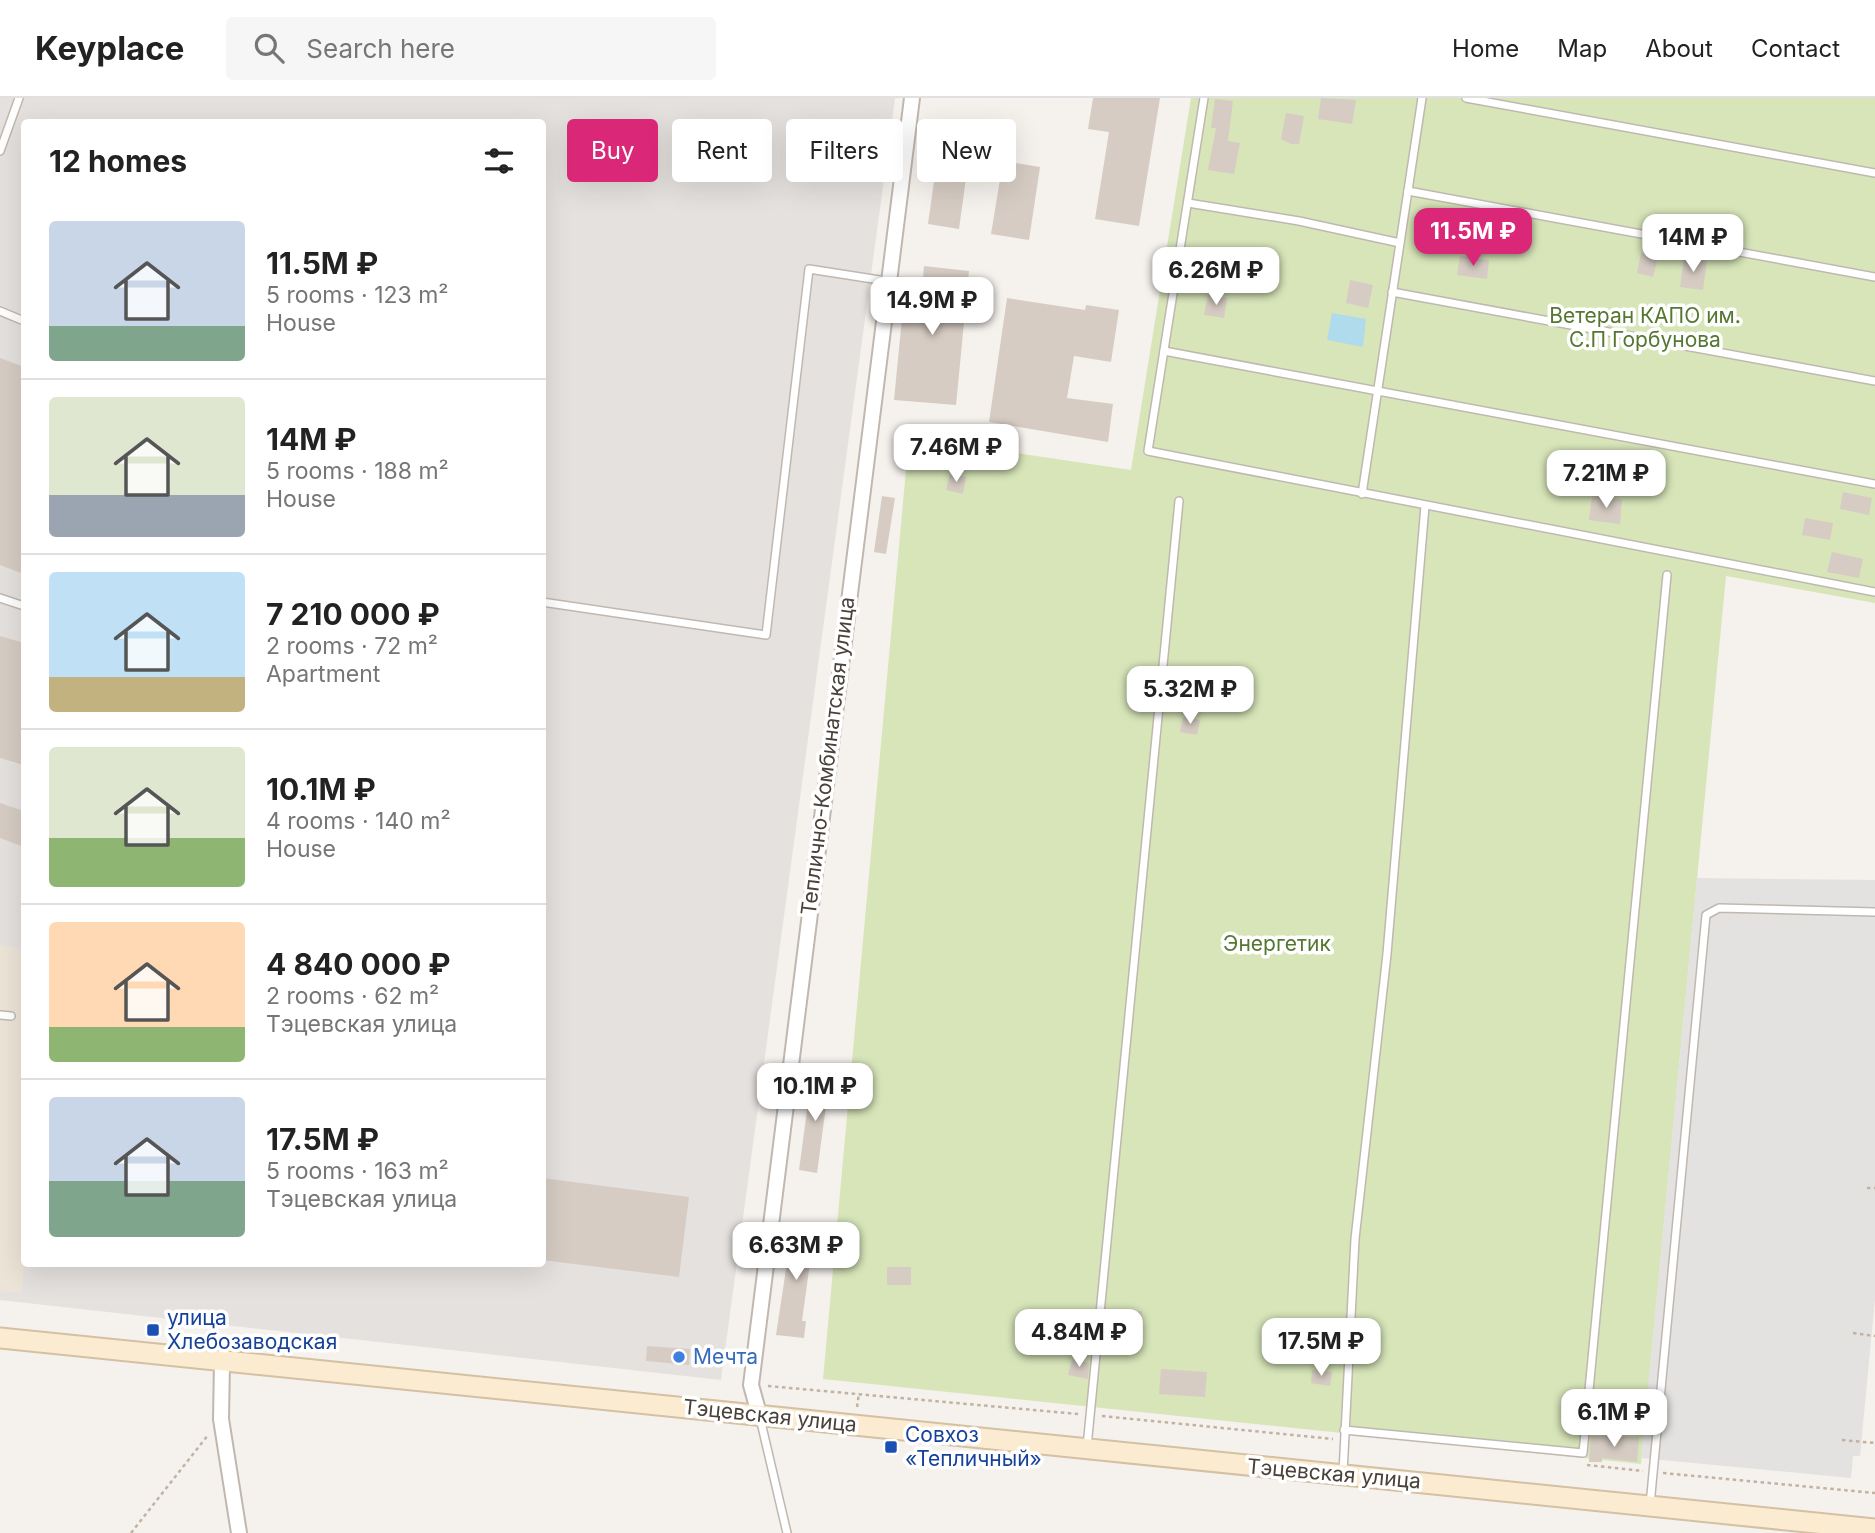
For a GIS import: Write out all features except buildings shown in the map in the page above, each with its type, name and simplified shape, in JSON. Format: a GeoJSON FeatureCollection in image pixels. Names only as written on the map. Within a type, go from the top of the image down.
{"type":"FeatureCollection","features":[{"type":"Feature","properties":{"kind":"main road","name":"Тэцевская улица"},"geometry":{"type":"LineString","coordinates":[[0,1338],[759,1414],[1087,1451],[1343,1474],[1875,1529]]}},
{"type":"Feature","properties":{"kind":"street","name":"Теплично-Комбинатская улица"},"geometry":{"type":"LineString","coordinates":[[759,1414],[751,1385],[886,281],[912,98]]}},
{"type":"Feature","properties":{"kind":"street"},"geometry":{"type":"LineString","coordinates":[[222,1361],[221,1419],[239,1533]]}},
{"type":"Feature","properties":{"kind":"lane"},"geometry":{"type":"LineString","coordinates":[[0,151],[19,98]]}},
{"type":"Feature","properties":{"kind":"lane"},"geometry":{"type":"LineString","coordinates":[[1204,98],[1148,451],[1875,592]]}},
{"type":"Feature","properties":{"kind":"lane"},"geometry":{"type":"LineString","coordinates":[[1362,494],[1422,98]]}},
{"type":"Feature","properties":{"kind":"lane"},"geometry":{"type":"LineString","coordinates":[[1466,98],[1875,173]]}},
{"type":"Feature","properties":{"kind":"lane"},"geometry":{"type":"LineString","coordinates":[[1408,191],[1875,277]]}},
{"type":"Feature","properties":{"kind":"lane"},"geometry":{"type":"LineString","coordinates":[[1188,203],[1299,221],[1399,243]]}},
{"type":"Feature","properties":{"kind":"lane"},"geometry":{"type":"LineString","coordinates":[[546,603],[766,635],[809,269],[886,281]]}},
{"type":"Feature","properties":{"kind":"lane"},"geometry":{"type":"LineString","coordinates":[[1392,292],[1875,381]]}},
{"type":"Feature","properties":{"kind":"lane"},"geometry":{"type":"LineString","coordinates":[[0,311],[21,320]]}},
{"type":"Feature","properties":{"kind":"lane"},"geometry":{"type":"LineString","coordinates":[[1164,351],[1875,484]]}},
{"type":"Feature","properties":{"kind":"lane"},"geometry":{"type":"LineString","coordinates":[[1087,1451],[1179,501]]}},
{"type":"Feature","properties":{"kind":"lane"},"geometry":{"type":"LineString","coordinates":[[1343,1474],[1355,1239],[1387,954],[1425,506]]}},
{"type":"Feature","properties":{"kind":"lane"},"geometry":{"type":"LineString","coordinates":[[1345,1430],[1583,1453],[1667,575]]}},
{"type":"Feature","properties":{"kind":"lane"},"geometry":{"type":"LineString","coordinates":[[0,598],[21,605]]}},
{"type":"Feature","properties":{"kind":"lane"},"geometry":{"type":"LineString","coordinates":[[1650,1506],[1706,915],[1719,908],[1875,912]]}},
{"type":"Feature","properties":{"kind":"lane"},"geometry":{"type":"LineString","coordinates":[[0,1015],[11,1016]]}},
{"type":"Feature","properties":{"kind":"lane"},"geometry":{"type":"LineString","coordinates":[[759,1414],[787,1533]]}},
{"type":"Feature","properties":{"kind":"path"},"geometry":{"type":"LineString","coordinates":[[1867,1188],[1875,1188]]}},
{"type":"Feature","properties":{"kind":"path"},"geometry":{"type":"LineString","coordinates":[[1853,1333],[1875,1336]]}},
{"type":"Feature","properties":{"kind":"path"},"geometry":{"type":"LineString","coordinates":[[751,1385],[1344,1440]]}},
{"type":"Feature","properties":{"kind":"path"},"geometry":{"type":"LineString","coordinates":[[131,1533],[221,1419]]}},
{"type":"Feature","properties":{"kind":"path"},"geometry":{"type":"LineString","coordinates":[[1842,1440],[1875,1443]]}},
{"type":"Feature","properties":{"kind":"path"},"geometry":{"type":"LineString","coordinates":[[1582,1464],[1875,1493]]}},
{"type":"Feature","properties":{"kind":"shaded area"},"geometry":{"type":"Polygon","coordinates":[[[0,98],[895,98],[892,119],[786,119],[786,182],[884,182],[721,1380],[0,1300],[0,98]]]}},
{"type":"Feature","properties":{"kind":"shaded area"},"geometry":{"type":"Polygon","coordinates":[[[1697,878],[1875,880],[1875,1299],[1860,1456],[1853,1456],[1851,1478],[1641,1458],[1697,878]]]}},
{"type":"Feature","properties":{"kind":"shaded area"},"geometry":{"type":"Polygon","coordinates":[[[0,945],[21,948],[21,1267],[24,1267],[22,1293],[0,1291],[0,945]]]}},
{"type":"Feature","properties":{"kind":"green space","name":"Энергетик"},"geometry":{"type":"Polygon","coordinates":[[[1191,98],[1875,98],[1875,603],[1726,576],[1641,1464],[823,1379],[909,437],[1131,470],[1191,98]]]}},
{"type":"Feature","properties":{"kind":"water"},"geometry":{"type":"Polygon","coordinates":[[[1332,313],[1366,319],[1363,347],[1327,340],[1332,313]]]}},
{"type":"Feature","properties":{"kind":"place","name":"улица Хлебозаводская"},"geometry":{"type":"Point","coordinates":[153,1330]}},
{"type":"Feature","properties":{"kind":"place","name":"Мечта"},"geometry":{"type":"Point","coordinates":[679,1357]}},
{"type":"Feature","properties":{"kind":"place","name":"Совхоз «Тепличный»"},"geometry":{"type":"Point","coordinates":[891,1447]}},
{"type":"Feature","properties":{"kind":"park label","name":"Ветеран КАПО им. С.П Горбунова"},"geometry":{"type":"Point","coordinates":[1645,328]}}]}
